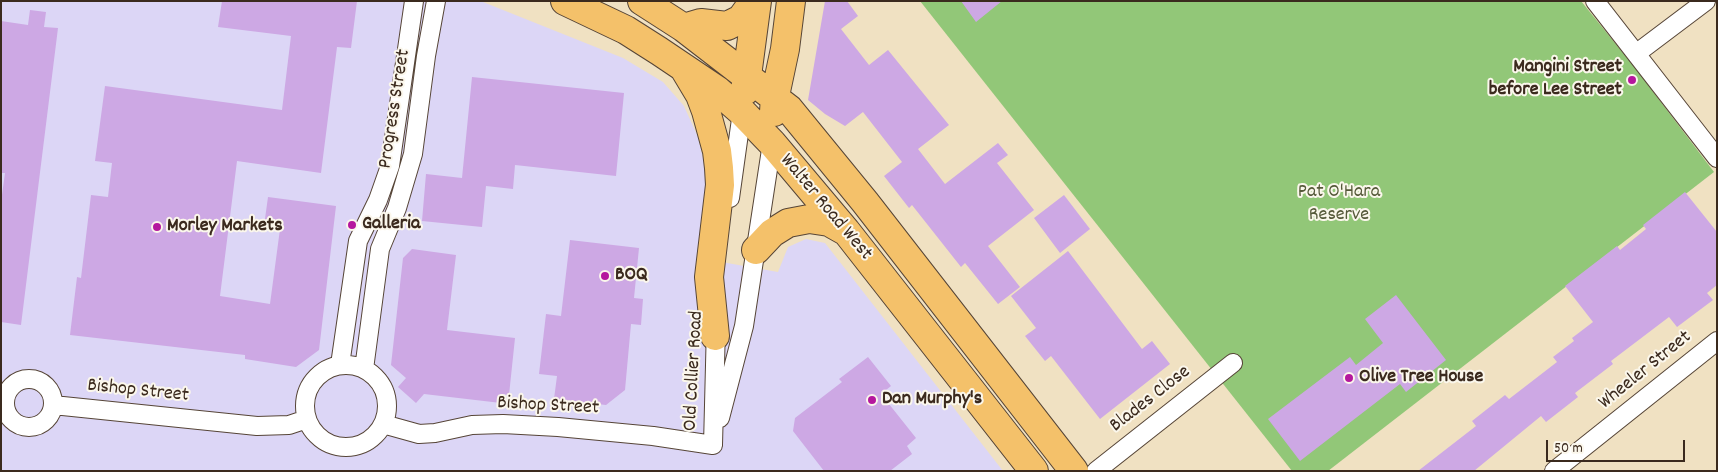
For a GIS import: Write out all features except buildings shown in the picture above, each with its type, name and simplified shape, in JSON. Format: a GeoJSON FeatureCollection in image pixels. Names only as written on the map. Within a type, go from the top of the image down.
{"type":"FeatureCollection","features":[{"type":"Feature","properties":{"kind":"main road","name":"Walter Road West"},"geometry":{"type":"LineString","coordinates":[[566,1],[626,30],[717,90],[742,112],[772,143],[846,231],[1034,471]]}},
{"type":"Feature","properties":{"kind":"main road","name":"Walter Road West"},"geometry":{"type":"LineString","coordinates":[[642,1],[720,54],[788,109],[812,136],[1074,471]]}},
{"type":"Feature","properties":{"kind":"main road"},"geometry":{"type":"LineString","coordinates":[[684,28],[701,24],[727,26],[741,19],[756,1]]}},
{"type":"Feature","properties":{"kind":"main road"},"geometry":{"type":"LineString","coordinates":[[742,112],[756,1]]}},
{"type":"Feature","properties":{"kind":"main road"},"geometry":{"type":"LineString","coordinates":[[772,143],[774,96],[785,49],[791,1]]}},
{"type":"Feature","properties":{"kind":"main road"},"geometry":{"type":"LineString","coordinates":[[682,67],[700,95],[717,151],[720,185],[709,277],[715,336]]}},
{"type":"Feature","properties":{"kind":"main road"},"geometry":{"type":"LineString","coordinates":[[756,250],[772,233],[788,223],[810,219],[829,222],[846,231]]}},
{"type":"Feature","properties":{"kind":"street","name":"Progress Street"},"geometry":{"type":"LineString","coordinates":[[340,365],[358,241],[378,200],[390,166],[414,1]]}},
{"type":"Feature","properties":{"kind":"street","name":"Progress Street"},"geometry":{"type":"LineString","coordinates":[[364,370],[380,249],[397,208],[414,154],[426,56],[436,1]]}},
{"type":"Feature","properties":{"kind":"street"},"geometry":{"type":"LineString","coordinates":[[1595,1],[1717,158]]}},
{"type":"Feature","properties":{"kind":"street"},"geometry":{"type":"LineString","coordinates":[[1637,53],[1706,1]]}},
{"type":"Feature","properties":{"kind":"street","name":"Old Collier Road"},"geometry":{"type":"LineString","coordinates":[[713,445],[715,336],[735,153],[742,112]]}},
{"type":"Feature","properties":{"kind":"street","name":"Old Collier Road"},"geometry":{"type":"LineString","coordinates":[[713,445],[744,326],[772,143]]}},
{"type":"Feature","properties":{"kind":"street","name":"Wheeler Street"},"geometry":{"type":"LineString","coordinates":[[1554,471],[1717,341]]}},
{"type":"Feature","properties":{"kind":"street","name":"Blades Close"},"geometry":{"type":"LineString","coordinates":[[1096,471],[1233,363]]}},
{"type":"Feature","properties":{"kind":"street"},"geometry":{"type":"LineString","coordinates":[[340,365],[356,366],[373,375],[383,387],[387,403],[383,424],[377,433],[364,442],[349,447],[328,443],[318,437],[311,428],[305,408],[308,389],[315,378],[330,368],[340,365]]}},
{"type":"Feature","properties":{"kind":"street"},"geometry":{"type":"LineString","coordinates":[[34,379],[46,386],[50,392],[53,406],[48,418],[43,423],[36,426],[23,426],[11,419],[3,399],[15,383],[21,380],[34,379]]}},
{"type":"Feature","properties":{"kind":"street","name":"Bishop Street"},"geometry":{"type":"LineString","coordinates":[[53,406],[257,426],[289,426],[307,419]]}},
{"type":"Feature","properties":{"kind":"street","name":"Bishop Street"},"geometry":{"type":"LineString","coordinates":[[383,424],[419,434],[435,433],[472,425],[503,424],[558,427],[653,436],[713,445]]}},
{"type":"Feature","properties":{"kind":"shaded area","name":"Galleria"},"geometry":{"type":"Polygon","coordinates":[[[1,1],[483,2],[623,58],[663,82],[684,106],[698,137],[706,171],[705,211],[699,258],[778,272],[788,247],[806,239],[825,243],[1003,471],[1,471],[1,1]]]}},
{"type":"Feature","properties":{"kind":"green space","name":"Pat O'Hara Reserve"},"geometry":{"type":"Polygon","coordinates":[[[920,1],[1581,1],[1632,64],[1714,172],[1328,471],[1292,471],[920,1]]]}},
{"type":"Feature","properties":{"kind":"place","name":"Mangini Street before Lee Street"},"geometry":{"type":"Point","coordinates":[1632,80]}},
{"type":"Feature","properties":{"kind":"place","name":"Galleria"},"geometry":{"type":"Point","coordinates":[352,225]}},
{"type":"Feature","properties":{"kind":"place","name":"Morley Markets"},"geometry":{"type":"Point","coordinates":[157,227]}},
{"type":"Feature","properties":{"kind":"place","name":"BOQ"},"geometry":{"type":"Point","coordinates":[605,276]}},
{"type":"Feature","properties":{"kind":"place","name":"Olive Tree House"},"geometry":{"type":"Point","coordinates":[1349,378]}},
{"type":"Feature","properties":{"kind":"place","name":"Dan Murphy's"},"geometry":{"type":"Point","coordinates":[872,400]}}]}
